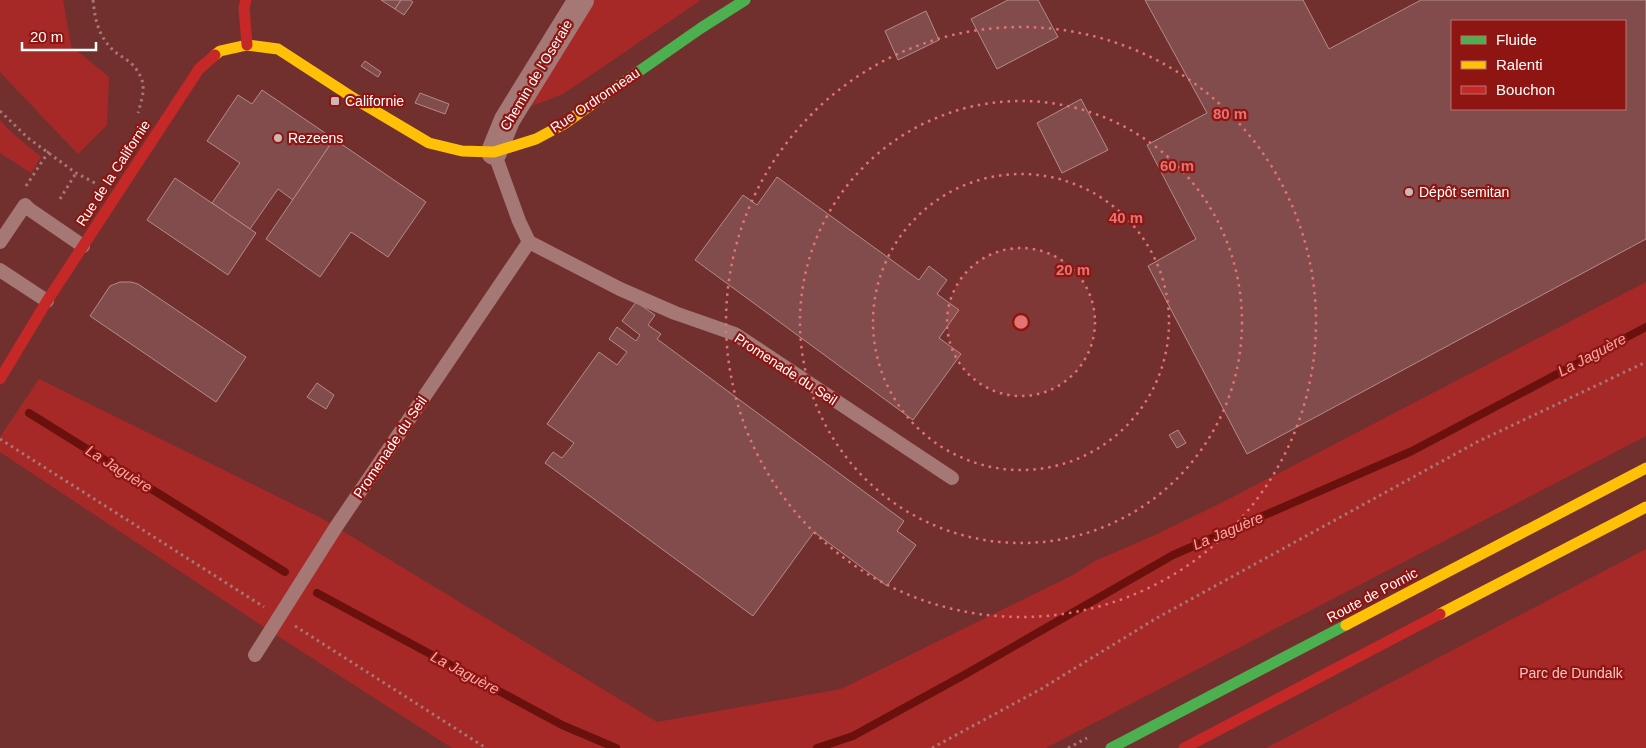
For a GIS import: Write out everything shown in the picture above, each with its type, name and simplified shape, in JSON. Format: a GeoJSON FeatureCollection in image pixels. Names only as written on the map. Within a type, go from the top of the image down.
{"type":"FeatureCollection","features":[{"type":"Feature","properties":{"kind":"main road","name":"Rue Ordronneau"},"geometry":{"type":"LineString","coordinates":[[247,45],[278,49],[356,100],[429,142],[462,151],[494,152],[536,139],[564,124],[694,33],[745,0]]}},
{"type":"Feature","properties":{"kind":"main road"},"geometry":{"type":"LineString","coordinates":[[240,3],[247,45]]}},
{"type":"Feature","properties":{"kind":"main road","name":"Rue de la Californie"},"geometry":{"type":"LineString","coordinates":[[0,379],[47,301],[199,69],[220,52],[247,45]]}},
{"type":"Feature","properties":{"kind":"main road","name":"Route de Pornic"},"geometry":{"type":"LineString","coordinates":[[1112,748],[1646,468]]}},
{"type":"Feature","properties":{"kind":"main road"},"geometry":{"type":"LineString","coordinates":[[1184,748],[1646,507]]}},
{"type":"Feature","properties":{"kind":"street","name":"Chemin de l'Oseraie"},"geometry":{"type":"LineString","coordinates":[[494,152],[507,120],[581,0]]}},
{"type":"Feature","properties":{"kind":"lane"},"geometry":{"type":"LineString","coordinates":[[494,152],[528,242]]}},
{"type":"Feature","properties":{"kind":"lane"},"geometry":{"type":"LineString","coordinates":[[23,199],[29,209],[83,246]]}},
{"type":"Feature","properties":{"kind":"lane"},"geometry":{"type":"LineString","coordinates":[[0,242],[23,199]]}},
{"type":"Feature","properties":{"kind":"lane","name":"Promenade du Seil"},"geometry":{"type":"LineString","coordinates":[[255,655],[336,527],[528,242],[620,289],[675,313],[735,334],[952,478]]}},
{"type":"Feature","properties":{"kind":"lane"},"geometry":{"type":"LineString","coordinates":[[0,270],[47,301]]}},
{"type":"Feature","properties":{"kind":"path","name":"Rue de la Californie"},"geometry":{"type":"LineString","coordinates":[[93,0],[96,25],[111,49],[130,63],[140,75],[144,90],[135,120]]}},
{"type":"Feature","properties":{"kind":"path"},"geometry":{"type":"LineString","coordinates":[[0,111],[28,138],[49,151],[76,172],[99,185]]}},
{"type":"Feature","properties":{"kind":"path"},"geometry":{"type":"LineString","coordinates":[[23,199],[49,151]]}},
{"type":"Feature","properties":{"kind":"path"},"geometry":{"type":"LineString","coordinates":[[60,199],[76,172]]}},
{"type":"Feature","properties":{"kind":"path"},"geometry":{"type":"LineString","coordinates":[[932,748],[1041,689],[1155,619],[1477,442],[1646,362]]}},
{"type":"Feature","properties":{"kind":"path"},"geometry":{"type":"LineString","coordinates":[[0,439],[486,748]]}},
{"type":"Feature","properties":{"kind":"green space"},"geometry":{"type":"Polygon","coordinates":[[[0,0],[63,0],[71,46],[109,77],[107,125],[78,154],[0,72],[0,0]]]}},
{"type":"Feature","properties":{"kind":"green space"},"geometry":{"type":"Polygon","coordinates":[[[587,0],[701,0],[563,94],[517,110],[587,0]]]}},
{"type":"Feature","properties":{"kind":"green space"},"geometry":{"type":"Polygon","coordinates":[[[0,120],[11,132],[41,157],[31,173],[0,153],[0,120]]]}},
{"type":"Feature","properties":{"kind":"green space"},"geometry":{"type":"Polygon","coordinates":[[[1646,282],[1646,436],[1046,748],[452,748],[270,631],[0,452],[0,437],[39,379],[321,518],[657,722],[841,689],[1073,575],[1095,561],[1155,535],[1227,500],[1646,282]]]}},
{"type":"Feature","properties":{"kind":"green space","name":"Parc de Dundalk"},"geometry":{"type":"Polygon","coordinates":[[[1646,549],[1646,748],[1266,748],[1646,549]]]}},
{"type":"Feature","properties":{"kind":"building"},"geometry":{"type":"Polygon","coordinates":[[[381,0],[401,0],[395,9],[381,0]]]}},
{"type":"Feature","properties":{"kind":"building"},"geometry":{"type":"Polygon","coordinates":[[[401,0],[413,2],[404,15],[395,9],[401,0]]]}},
{"type":"Feature","properties":{"kind":"building"},"geometry":{"type":"Polygon","coordinates":[[[1008,0],[1038,0],[1058,37],[997,69],[971,19],[1008,0]]]}},
{"type":"Feature","properties":{"kind":"building","name":"Dépôt semitan"},"geometry":{"type":"Polygon","coordinates":[[[1145,0],[1303,0],[1329,49],[1421,0],[1646,0],[1646,239],[1247,454],[1148,266],[1196,239],[1147,145],[1207,113],[1145,0]]]}},
{"type":"Feature","properties":{"kind":"building"},"geometry":{"type":"Polygon","coordinates":[[[926,11],[939,40],[898,60],[885,31],[926,11]]]}},
{"type":"Feature","properties":{"kind":"building"},"geometry":{"type":"Polygon","coordinates":[[[365,61],[381,72],[378,77],[361,66],[365,61]]]}},
{"type":"Feature","properties":{"kind":"building"},"geometry":{"type":"Polygon","coordinates":[[[262,90],[334,139],[293,200],[278,189],[250,229],[212,203],[240,163],[207,141],[238,95],[252,104],[262,90]]]}},
{"type":"Feature","properties":{"kind":"building"},"geometry":{"type":"Polygon","coordinates":[[[420,93],[449,104],[445,114],[415,103],[420,93]]]}},
{"type":"Feature","properties":{"kind":"building"},"geometry":{"type":"Polygon","coordinates":[[[1081,99],[1108,150],[1062,173],[1037,123],[1081,99]]]}},
{"type":"Feature","properties":{"kind":"building"},"geometry":{"type":"Polygon","coordinates":[[[334,139],[426,202],[388,257],[351,232],[320,277],[266,239],[334,139]]]}},
{"type":"Feature","properties":{"kind":"building"},"geometry":{"type":"Polygon","coordinates":[[[777,177],[919,280],[929,266],[947,280],[937,294],[959,310],[939,338],[961,354],[913,420],[695,260],[743,195],[757,205],[777,177]]]}},
{"type":"Feature","properties":{"kind":"building"},"geometry":{"type":"Polygon","coordinates":[[[175,178],[256,233],[228,275],[147,220],[175,178]]]}},
{"type":"Feature","properties":{"kind":"building"},"geometry":{"type":"Polygon","coordinates":[[[120,282],[138,284],[246,357],[216,402],[90,316],[110,286],[120,282]]]}},
{"type":"Feature","properties":{"kind":"building"},"geometry":{"type":"Polygon","coordinates":[[[636,302],[655,315],[648,325],[661,334],[657,339],[904,521],[897,531],[916,545],[887,586],[814,532],[753,616],[545,463],[553,452],[562,458],[574,443],[547,424],[599,352],[617,365],[627,352],[609,339],[617,327],[636,341],[640,335],[622,321],[636,302]]]}},
{"type":"Feature","properties":{"kind":"building"},"geometry":{"type":"Polygon","coordinates":[[[317,383],[334,395],[326,409],[307,397],[317,383]]]}},
{"type":"Feature","properties":{"kind":"building"},"geometry":{"type":"Polygon","coordinates":[[[1178,430],[1186,443],[1177,448],[1169,435],[1178,430]]]}},
{"type":"Feature","properties":{"kind":"waterway","name":"La Jaguère"},"geometry":{"type":"LineString","coordinates":[[817,748],[853,736],[964,675],[1173,555],[1412,451],[1646,327]]}},
{"type":"Feature","properties":{"kind":"waterway","name":"La Jaguère"},"geometry":{"type":"LineString","coordinates":[[29,413],[285,572]]}},
{"type":"Feature","properties":{"kind":"waterway","name":"La Jaguère"},"geometry":{"type":"LineString","coordinates":[[317,593],[562,725],[616,748]]}},
{"type":"Feature","properties":{"kind":"traffic: fast"},"geometry":{"type":"LineString","coordinates":[[595,102],[701,28],[745,0]]}},
{"type":"Feature","properties":{"kind":"traffic: fast"},"geometry":{"type":"LineString","coordinates":[[1111,748],[1346,625]]}},
{"type":"Feature","properties":{"kind":"traffic: slow"},"geometry":{"type":"LineString","coordinates":[[215,55],[220,51],[247,45],[278,49],[355,99],[429,143],[462,151],[494,152],[536,139],[564,124],[595,102]]}},
{"type":"Feature","properties":{"kind":"traffic: slow"},"geometry":{"type":"LineString","coordinates":[[1346,625],[1646,468]]}},
{"type":"Feature","properties":{"kind":"traffic: slow"},"geometry":{"type":"LineString","coordinates":[[1440,614],[1646,507]]}},
{"type":"Feature","properties":{"kind":"traffic: jam"},"geometry":{"type":"LineString","coordinates":[[246,0],[244,8],[247,45]]}},
{"type":"Feature","properties":{"kind":"traffic: jam"},"geometry":{"type":"LineString","coordinates":[[0,379],[47,301],[199,69],[215,55]]}},
{"type":"Feature","properties":{"kind":"traffic: jam"},"geometry":{"type":"LineString","coordinates":[[1184,748],[1440,614]]}},
{"type":"Feature","properties":{"kind":"place","name":"Californie"},"geometry":{"type":"Point","coordinates":[335,101]}},
{"type":"Feature","properties":{"kind":"place","name":"Rezeens"},"geometry":{"type":"Point","coordinates":[278,138]}},
{"type":"Feature","properties":{"kind":"place","name":"Dépôt semitan"},"geometry":{"type":"Point","coordinates":[1409,192]}}]}
